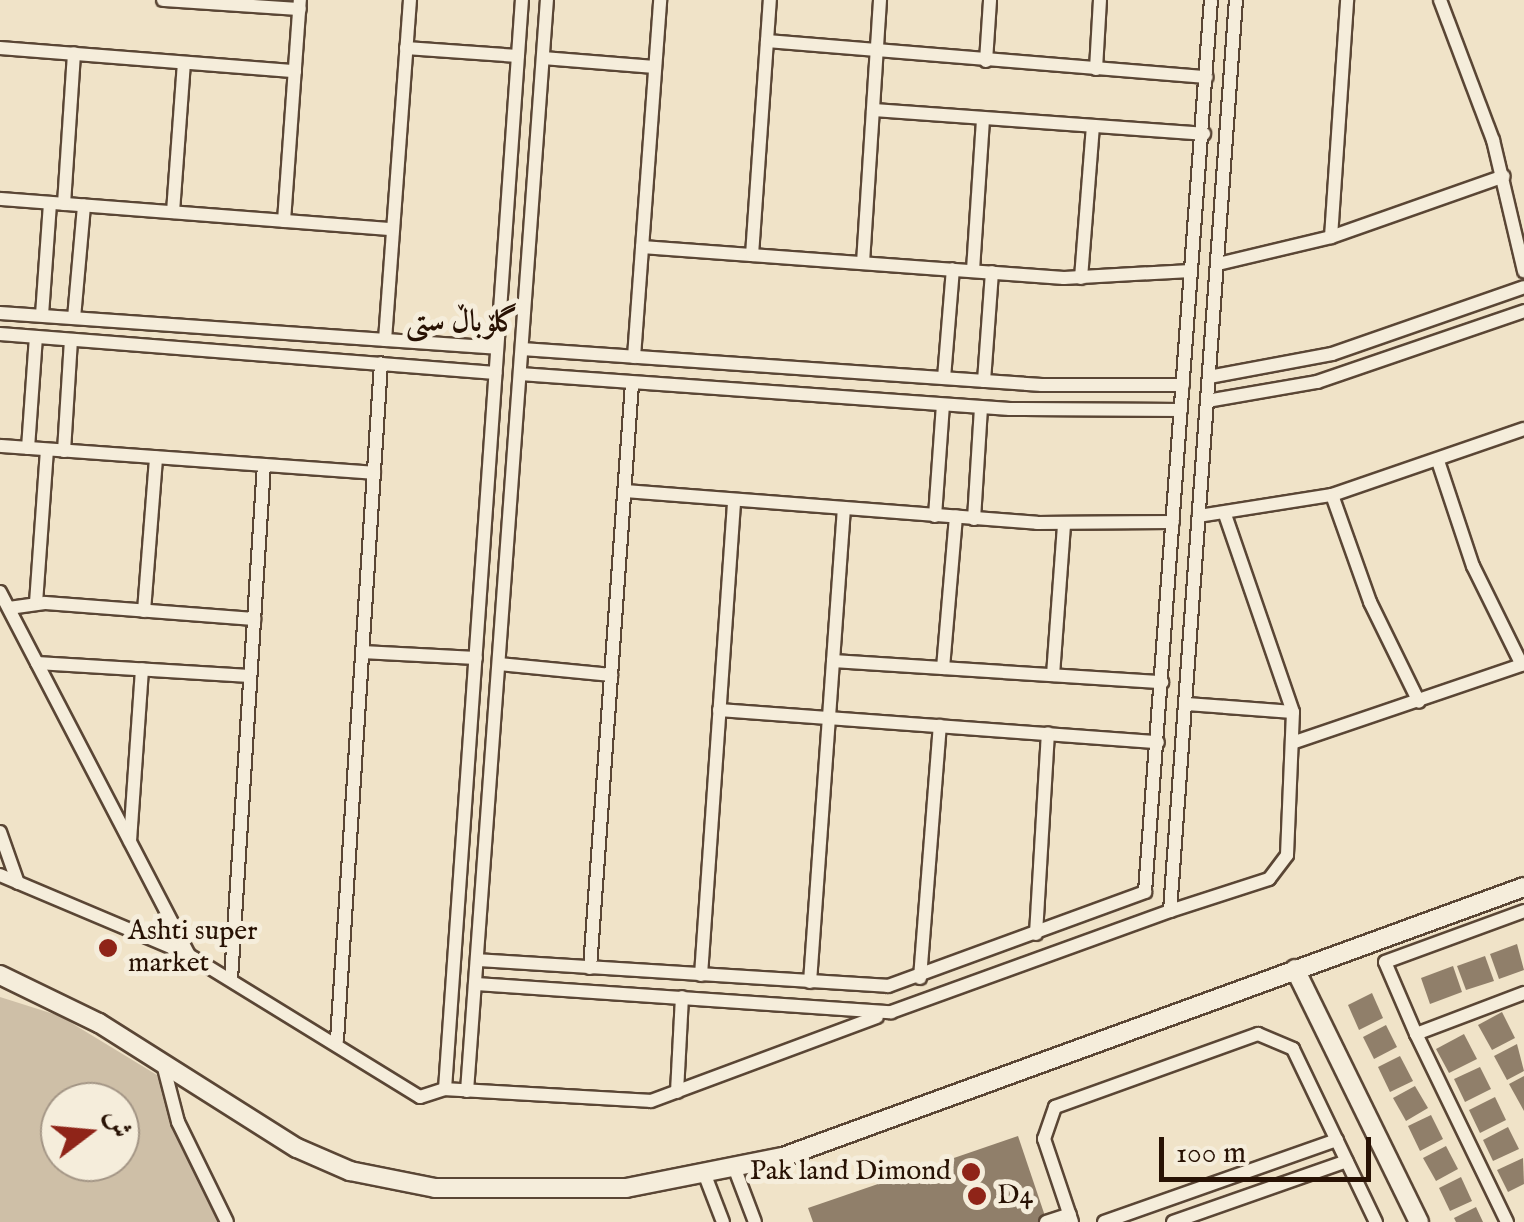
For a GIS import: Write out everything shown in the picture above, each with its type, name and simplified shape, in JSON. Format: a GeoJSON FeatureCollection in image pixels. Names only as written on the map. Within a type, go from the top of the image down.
{"type":"FeatureCollection","features":[{"type":"Feature","properties":{"kind":"street"},"geometry":{"type":"LineString","coordinates":[[163,0],[300,5],[284,221]]}},
{"type":"Feature","properties":{"kind":"street"},"geometry":{"type":"LineString","coordinates":[[385,340],[410,0]]}},
{"type":"Feature","properties":{"kind":"street"},"geometry":{"type":"LineString","coordinates":[[445,1089],[522,0]]}},
{"type":"Feature","properties":{"kind":"street"},"geometry":{"type":"LineString","coordinates":[[467,1091],[547,0]]}},
{"type":"Feature","properties":{"kind":"street"},"geometry":{"type":"LineString","coordinates":[[634,357],[660,0]]}},
{"type":"Feature","properties":{"kind":"street"},"geometry":{"type":"LineString","coordinates":[[752,255],[770,0]]}},
{"type":"Feature","properties":{"kind":"street"},"geometry":{"type":"LineString","coordinates":[[863,262],[880,0]]}},
{"type":"Feature","properties":{"kind":"street"},"geometry":{"type":"LineString","coordinates":[[986,61],[990,0]]}},
{"type":"Feature","properties":{"kind":"street"},"geometry":{"type":"LineString","coordinates":[[1096,68],[1100,0]]}},
{"type":"Feature","properties":{"kind":"street"},"geometry":{"type":"LineString","coordinates":[[476,960],[877,987],[920,978],[1148,888],[1211,0]]}},
{"type":"Feature","properties":{"kind":"street"},"geometry":{"type":"LineString","coordinates":[[1170,911],[1236,0]]}},
{"type":"Feature","properties":{"kind":"street"},"geometry":{"type":"LineString","coordinates":[[1332,238],[1347,0]]}},
{"type":"Feature","properties":{"kind":"street"},"geometry":{"type":"LineString","coordinates":[[1440,0],[1504,176],[1524,271]]}},
{"type":"Feature","properties":{"kind":"street"},"geometry":{"type":"LineString","coordinates":[[767,41],[1207,77]]}},
{"type":"Feature","properties":{"kind":"street"},"geometry":{"type":"LineString","coordinates":[[0,48],[295,71]]}},
{"type":"Feature","properties":{"kind":"street"},"geometry":{"type":"LineString","coordinates":[[406,48],[518,56]]}},
{"type":"Feature","properties":{"kind":"street"},"geometry":{"type":"LineString","coordinates":[[42,316],[74,53]]}},
{"type":"Feature","properties":{"kind":"street"},"geometry":{"type":"LineString","coordinates":[[543,58],[655,67]]}},
{"type":"Feature","properties":{"kind":"street"},"geometry":{"type":"LineString","coordinates":[[174,212],[184,63]]}},
{"type":"Feature","properties":{"kind":"street"},"geometry":{"type":"LineString","coordinates":[[873,110],[1204,134]]}},
{"type":"Feature","properties":{"kind":"street"},"geometry":{"type":"LineString","coordinates":[[972,270],[983,118]]}},
{"type":"Feature","properties":{"kind":"street"},"geometry":{"type":"LineString","coordinates":[[1080,278],[1093,126]]}},
{"type":"Feature","properties":{"kind":"street"},"geometry":{"type":"LineString","coordinates":[[1218,264],[1332,238],[1504,176]]}},
{"type":"Feature","properties":{"kind":"street"},"geometry":{"type":"LineString","coordinates":[[0,199],[393,229]]}},
{"type":"Feature","properties":{"kind":"street"},"geometry":{"type":"LineString","coordinates":[[74,318],[84,205]]}},
{"type":"Feature","properties":{"kind":"street"},"geometry":{"type":"LineString","coordinates":[[642,247],[1080,278],[1192,271]]}},
{"type":"Feature","properties":{"kind":"street"},"geometry":{"type":"LineString","coordinates":[[944,378],[953,269]]}},
{"type":"Feature","properties":{"kind":"street"},"geometry":{"type":"LineString","coordinates":[[984,380],[992,272]]}},
{"type":"Feature","properties":{"kind":"street"},"geometry":{"type":"LineString","coordinates":[[1209,377],[1332,354],[1524,287]]}},
{"type":"Feature","properties":{"kind":"street"},"geometry":{"type":"LineString","coordinates":[[1207,401],[1317,382],[1524,311]]}},
{"type":"Feature","properties":{"kind":"street"},"geometry":{"type":"LineString","coordinates":[[0,312],[497,348]]}},
{"type":"Feature","properties":{"kind":"street"},"geometry":{"type":"LineString","coordinates":[[0,334],[495,373]]}},
{"type":"Feature","properties":{"kind":"street"},"geometry":{"type":"LineString","coordinates":[[28,448],[36,337]]}},
{"type":"Feature","properties":{"kind":"street"},"geometry":{"type":"LineString","coordinates":[[64,451],[72,340]]}},
{"type":"Feature","properties":{"kind":"street"},"geometry":{"type":"LineString","coordinates":[[522,349],[944,378],[1183,385]]}},
{"type":"Feature","properties":{"kind":"street"},"geometry":{"type":"LineString","coordinates":[[337,1040],[381,363]]}},
{"type":"Feature","properties":{"kind":"street"},"geometry":{"type":"LineString","coordinates":[[520,374],[944,405],[1181,410]]}},
{"type":"Feature","properties":{"kind":"street"},"geometry":{"type":"LineString","coordinates":[[590,968],[632,382]]}},
{"type":"Feature","properties":{"kind":"street"},"geometry":{"type":"LineString","coordinates":[[935,516],[944,405]]}},
{"type":"Feature","properties":{"kind":"street"},"geometry":{"type":"LineString","coordinates":[[974,519],[981,407]]}},
{"type":"Feature","properties":{"kind":"street"},"geometry":{"type":"LineString","coordinates":[[1199,516],[1332,494],[1438,461],[1524,428]]}},
{"type":"Feature","properties":{"kind":"street"},"geometry":{"type":"LineString","coordinates":[[0,446],[374,473]]}},
{"type":"Feature","properties":{"kind":"street"},"geometry":{"type":"LineString","coordinates":[[36,603],[47,450]]}},
{"type":"Feature","properties":{"kind":"street"},"geometry":{"type":"LineString","coordinates":[[144,611],[156,457]]}},
{"type":"Feature","properties":{"kind":"street"},"geometry":{"type":"LineString","coordinates":[[1296,742],[1523,664],[1473,566],[1438,461]]}},
{"type":"Feature","properties":{"kind":"street"},"geometry":{"type":"LineString","coordinates":[[232,978],[264,465]]}},
{"type":"Feature","properties":{"kind":"street"},"geometry":{"type":"LineString","coordinates":[[624,491],[974,519],[1064,524],[1173,522]]}},
{"type":"Feature","properties":{"kind":"street"},"geometry":{"type":"LineString","coordinates":[[1332,494],[1370,602],[1418,702]]}},
{"type":"Feature","properties":{"kind":"street"},"geometry":{"type":"LineString","coordinates":[[701,975],[734,500]]}},
{"type":"Feature","properties":{"kind":"street"},"geometry":{"type":"LineString","coordinates":[[810,982],[844,508]]}},
{"type":"Feature","properties":{"kind":"street"},"geometry":{"type":"LineString","coordinates":[[0,875],[189,955],[337,1040],[414,1095],[445,1089],[624,1104],[677,1092],[1283,867],[1296,742],[1293,712],[1225,514]]}},
{"type":"Feature","properties":{"kind":"street"},"geometry":{"type":"LineString","coordinates":[[943,668],[956,517]]}},
{"type":"Feature","properties":{"kind":"street"},"geometry":{"type":"LineString","coordinates":[[1054,675],[1064,524]]}},
{"type":"Feature","properties":{"kind":"street"},"geometry":{"type":"LineString","coordinates":[[0,592],[189,955]]}},
{"type":"Feature","properties":{"kind":"street"},"geometry":{"type":"LineString","coordinates":[[8,608],[36,603],[254,619]]}},
{"type":"Feature","properties":{"kind":"street"},"geometry":{"type":"LineString","coordinates":[[362,652],[476,658]]}},
{"type":"Feature","properties":{"kind":"street"},"geometry":{"type":"LineString","coordinates":[[833,661],[1162,682]]}},
{"type":"Feature","properties":{"kind":"street"},"geometry":{"type":"LineString","coordinates":[[37,663],[250,676]]}},
{"type":"Feature","properties":{"kind":"street"},"geometry":{"type":"LineString","coordinates":[[499,664],[611,674]]}},
{"type":"Feature","properties":{"kind":"street"},"geometry":{"type":"LineString","coordinates":[[130,842],[142,669]]}},
{"type":"Feature","properties":{"kind":"street"},"geometry":{"type":"LineString","coordinates":[[1187,704],[1293,712]]}},
{"type":"Feature","properties":{"kind":"street"},"geometry":{"type":"LineString","coordinates":[[720,710],[1158,742]]}},
{"type":"Feature","properties":{"kind":"street"},"geometry":{"type":"LineString","coordinates":[[920,978],[940,726]]}},
{"type":"Feature","properties":{"kind":"street"},"geometry":{"type":"LineString","coordinates":[[1036,934],[1048,733]]}},
{"type":"Feature","properties":{"kind":"street"},"geometry":{"type":"LineString","coordinates":[[0,832],[18,884]]}},
{"type":"Feature","properties":{"kind":"street"},"geometry":{"type":"LineString","coordinates":[[0,975],[163,1064],[297,1148],[392,1182],[600,1189],[736,1172],[1524,887]]}},
{"type":"Feature","properties":{"kind":"street"},"geometry":{"type":"LineString","coordinates":[[1507,1222],[1385,962],[1524,911]]}},
{"type":"Feature","properties":{"kind":"street"},"geometry":{"type":"LineString","coordinates":[[1295,969],[1419,1222]]}},
{"type":"Feature","properties":{"kind":"street"},"geometry":{"type":"LineString","coordinates":[[475,984],[891,1012]]}},
{"type":"Feature","properties":{"kind":"street"},"geometry":{"type":"LineString","coordinates":[[1416,1034],[1523,996]]}},
{"type":"Feature","properties":{"kind":"street"},"geometry":{"type":"LineString","coordinates":[[677,1092],[682,998]]}},
{"type":"Feature","properties":{"kind":"street"},"geometry":{"type":"LineString","coordinates":[[1046,1222],[1071,1218],[1044,1139],[1056,1108],[1248,1036],[1268,1034],[1294,1049],[1376,1222]]}},
{"type":"Feature","properties":{"kind":"street"},"geometry":{"type":"LineString","coordinates":[[163,1064],[178,1122],[228,1222]]}},
{"type":"Feature","properties":{"kind":"street"},"geometry":{"type":"LineString","coordinates":[[1104,1222],[1337,1140]]}},
{"type":"Feature","properties":{"kind":"street"},"geometry":{"type":"LineString","coordinates":[[1173,1222],[1348,1161]]}},
{"type":"Feature","properties":{"kind":"street"},"geometry":{"type":"LineString","coordinates":[[736,1172],[755,1222]]}},
{"type":"Feature","properties":{"kind":"street"},"geometry":{"type":"LineString","coordinates":[[706,1178],[723,1222]]}},
{"type":"Feature","properties":{"kind":"shaded area"},"geometry":{"type":"Polygon","coordinates":[[[0,997],[60,1016],[157,1075],[227,1222],[0,1222],[0,997]]]}},
{"type":"Feature","properties":{"kind":"building"},"geometry":{"type":"Polygon","coordinates":[[[1517,944],[1524,970],[1499,979],[1490,954],[1517,944]]]}},
{"type":"Feature","properties":{"kind":"building"},"geometry":{"type":"Polygon","coordinates":[[[1485,956],[1494,981],[1466,990],[1457,966],[1485,956]]]}},
{"type":"Feature","properties":{"kind":"building"},"geometry":{"type":"Polygon","coordinates":[[[1453,966],[1462,992],[1430,1004],[1421,978],[1453,966]]]}},
{"type":"Feature","properties":{"kind":"building"},"geometry":{"type":"Polygon","coordinates":[[[1372,993],[1383,1018],[1359,1030],[1348,1005],[1372,993]]]}},
{"type":"Feature","properties":{"kind":"building"},"geometry":{"type":"Polygon","coordinates":[[[1502,1012],[1515,1038],[1492,1050],[1478,1025],[1502,1012]]]}},
{"type":"Feature","properties":{"kind":"building"},"geometry":{"type":"Polygon","coordinates":[[[1386,1025],[1397,1047],[1374,1059],[1363,1037],[1386,1025]]]}},
{"type":"Feature","properties":{"kind":"building"},"geometry":{"type":"Polygon","coordinates":[[[1464,1034],[1477,1059],[1449,1073],[1436,1049],[1464,1034]]]}},
{"type":"Feature","properties":{"kind":"building"},"geometry":{"type":"Polygon","coordinates":[[[1517,1044],[1524,1071],[1507,1080],[1494,1056],[1517,1044]]]}},
{"type":"Feature","properties":{"kind":"building"},"geometry":{"type":"Polygon","coordinates":[[[1400,1056],[1413,1081],[1390,1092],[1378,1067],[1400,1056]]]}},
{"type":"Feature","properties":{"kind":"building"},"geometry":{"type":"Polygon","coordinates":[[[1480,1067],[1491,1089],[1465,1102],[1454,1079],[1480,1067]]]}},
{"type":"Feature","properties":{"kind":"building"},"geometry":{"type":"Polygon","coordinates":[[[1524,1076],[1524,1111],[1509,1084],[1524,1076]]]}},
{"type":"Feature","properties":{"kind":"building"},"geometry":{"type":"Polygon","coordinates":[[[1415,1086],[1428,1108],[1406,1121],[1393,1098],[1415,1086]]]}},
{"type":"Feature","properties":{"kind":"building"},"geometry":{"type":"Polygon","coordinates":[[[1495,1097],[1506,1120],[1480,1133],[1469,1110],[1495,1097]]]}},
{"type":"Feature","properties":{"kind":"building"},"geometry":{"type":"Polygon","coordinates":[[[1431,1115],[1443,1139],[1420,1151],[1408,1126],[1431,1115]]]}},
{"type":"Feature","properties":{"kind":"building"},"geometry":{"type":"Polygon","coordinates":[[[1508,1127],[1519,1149],[1493,1161],[1483,1140],[1508,1127]]]}},
{"type":"Feature","properties":{"kind":"building","name":"Pak land Dimond"},"geometry":{"type":"Polygon","coordinates":[[[1018,1136],[1047,1222],[813,1222],[808,1208],[1018,1136]]]}},
{"type":"Feature","properties":{"kind":"building"},"geometry":{"type":"Polygon","coordinates":[[[1446,1146],[1458,1169],[1436,1181],[1423,1158],[1446,1146]]]}},
{"type":"Feature","properties":{"kind":"building"},"geometry":{"type":"Polygon","coordinates":[[[1523,1158],[1524,1184],[1508,1192],[1497,1170],[1523,1158]]]}},
{"type":"Feature","properties":{"kind":"building"},"geometry":{"type":"Polygon","coordinates":[[[1461,1177],[1472,1201],[1450,1211],[1439,1188],[1461,1177]]]}},
{"type":"Feature","properties":{"kind":"building"},"geometry":{"type":"Polygon","coordinates":[[[1476,1207],[1483,1222],[1456,1222],[1454,1218],[1476,1207]]]}},
{"type":"Feature","properties":{"kind":"place","name":"Ashti super market"},"geometry":{"type":"Point","coordinates":[108,948]}},
{"type":"Feature","properties":{"kind":"place","name":"Pak land Dimond"},"geometry":{"type":"Point","coordinates":[971,1172]}},
{"type":"Feature","properties":{"kind":"place","name":"D4"},"geometry":{"type":"Point","coordinates":[977,1196]}},
{"type":"Feature","properties":{"kind":"district","name":"گلۆباڵ ستی"},"geometry":{"type":"Point","coordinates":[462,323]}}]}
